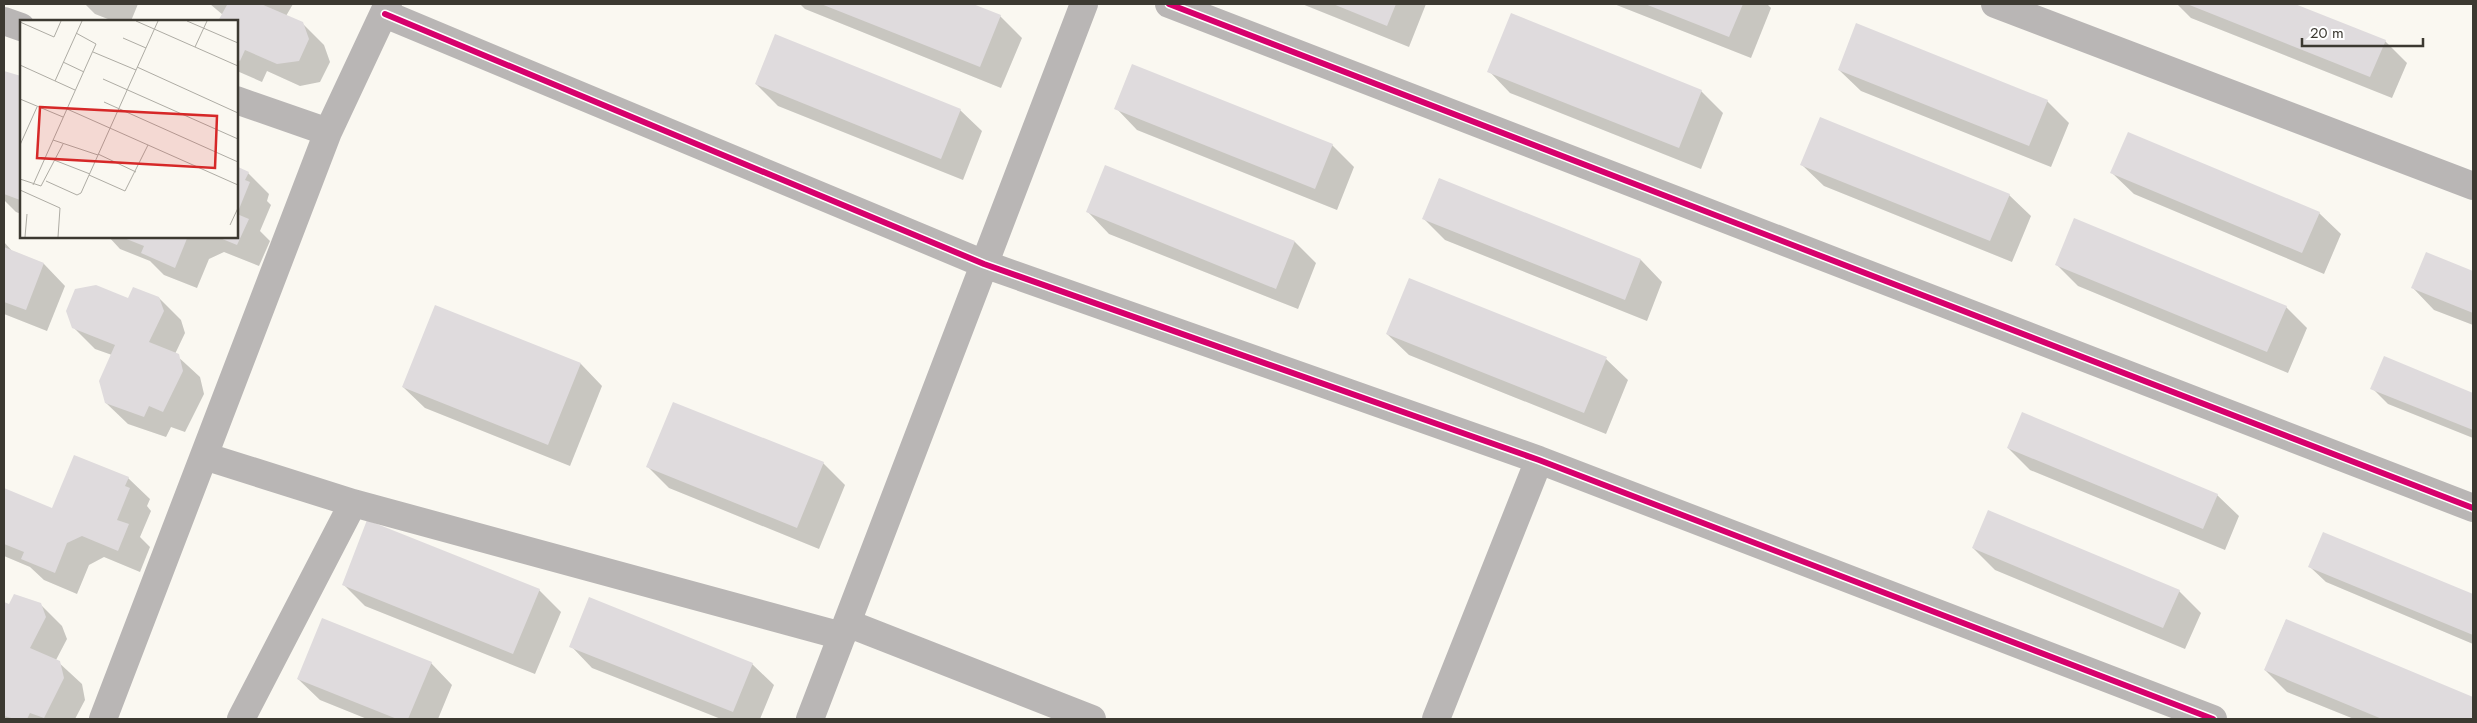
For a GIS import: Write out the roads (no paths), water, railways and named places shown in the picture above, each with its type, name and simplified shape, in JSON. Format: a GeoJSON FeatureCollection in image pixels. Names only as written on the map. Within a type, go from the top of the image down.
{"type":"FeatureCollection","features":[{"type":"Feature","properties":{"kind":"street"},"geometry":{"type":"LineString","coordinates":[[810,719],[1084,4]]}},
{"type":"Feature","properties":{"kind":"street"},"geometry":{"type":"LineString","coordinates":[[1169,4],[2473,508]]}},
{"type":"Feature","properties":{"kind":"street"},"geometry":{"type":"LineString","coordinates":[[1995,4],[2473,186]]}},
{"type":"Feature","properties":{"kind":"street"},"geometry":{"type":"LineString","coordinates":[[103,719],[328,132],[386,9],[984,264],[1539,460],[2213,719]]}},
{"type":"Feature","properties":{"kind":"street"},"geometry":{"type":"LineString","coordinates":[[4,21],[20,27]]}},
{"type":"Feature","properties":{"kind":"street"},"geometry":{"type":"LineString","coordinates":[[238,101],[328,132]]}},
{"type":"Feature","properties":{"kind":"street"},"geometry":{"type":"LineString","coordinates":[[204,456],[353,503],[844,630],[1092,719]]}},
{"type":"Feature","properties":{"kind":"street"},"geometry":{"type":"LineString","coordinates":[[1436,719],[1539,460]]}},
{"type":"Feature","properties":{"kind":"street"},"geometry":{"type":"LineString","coordinates":[[241,719],[353,503]]}}]}
